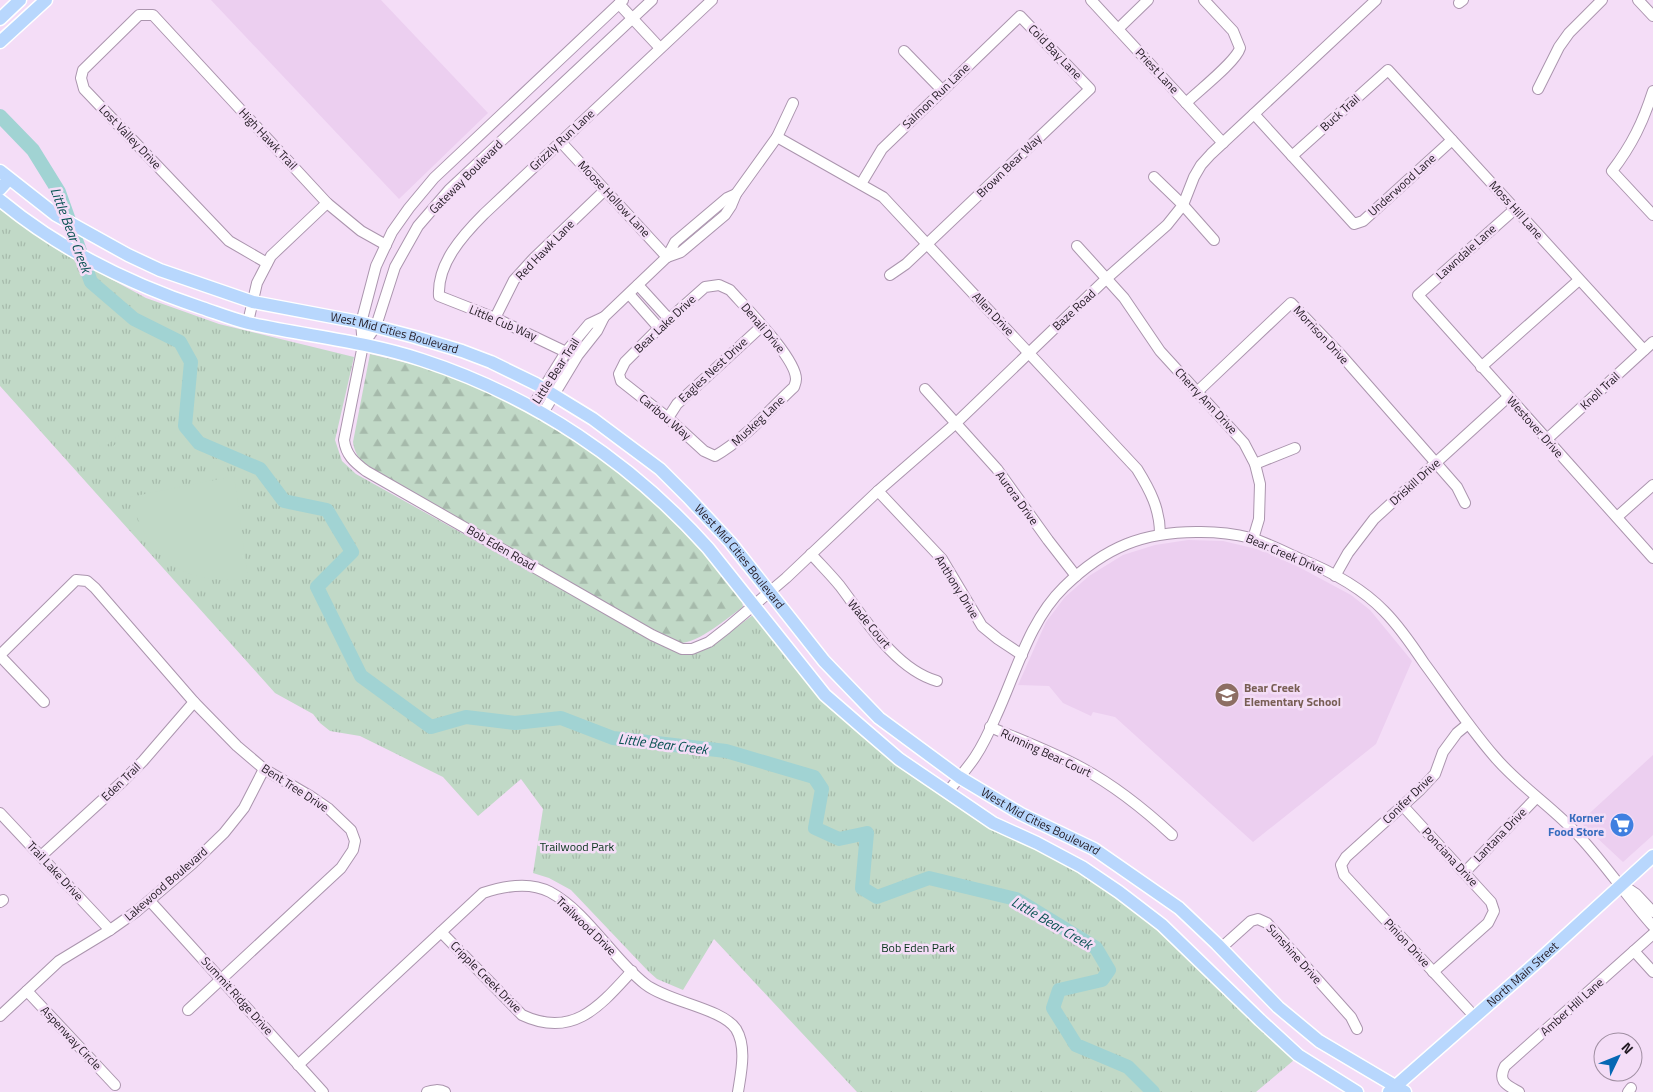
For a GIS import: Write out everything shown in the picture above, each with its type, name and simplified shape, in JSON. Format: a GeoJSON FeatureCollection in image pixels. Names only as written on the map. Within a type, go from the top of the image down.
{"type":"FeatureCollection","features":[{"type":"Feature","properties":{"kind":"main road"},"geometry":{"type":"LineString","coordinates":[[0,19],[20,0]]}},
{"type":"Feature","properties":{"kind":"main road"},"geometry":{"type":"LineString","coordinates":[[0,42],[46,0]]}},
{"type":"Feature","properties":{"kind":"main road"},"geometry":{"type":"LineString","coordinates":[[0,189],[5,175]]}},
{"type":"Feature","properties":{"kind":"main road","name":"West Mid Cities Boulevard"},"geometry":{"type":"LineString","coordinates":[[5,175],[56,215],[128,255],[160,270],[253,302],[376,326],[462,351],[491,362],[549,392],[593,419],[660,469],[714,524],[824,661],[880,718],[959,777],[1020,814],[1094,849],[1179,908],[1278,1007],[1319,1041],[1397,1090]]}},
{"type":"Feature","properties":{"kind":"main road","name":"West Mid Cities Boulevard"},"geometry":{"type":"LineString","coordinates":[[0,200],[70,248],[134,282],[170,297],[248,322],[363,345],[420,359],[463,374],[537,410],[580,436],[618,462],[651,490],[690,528],[825,695],[899,759],[992,822],[1038,843],[1082,867],[1120,892],[1162,925],[1296,1053],[1357,1092]]}},
{"type":"Feature","properties":{"kind":"main road","name":"North Main Street"},"geometry":{"type":"LineString","coordinates":[[1397,1090],[1653,856]]}},
{"type":"Feature","properties":{"kind":"street","name":"Gateway Boulevard"},"geometry":{"type":"LineString","coordinates":[[363,345],[376,326],[396,267],[418,226],[449,190],[652,0]]}},
{"type":"Feature","properties":{"kind":"street","name":"Grizzly Run Lane"},"geometry":{"type":"LineString","coordinates":[[439,296],[438,285],[444,266],[469,229],[560,141],[712,0]]}},
{"type":"Feature","properties":{"kind":"street","name":"Priest Lane"},"geometry":{"type":"LineString","coordinates":[[1091,0],[1223,143]]}},
{"type":"Feature","properties":{"kind":"street"},"geometry":{"type":"LineString","coordinates":[[1118,29],[1148,0]]}},
{"type":"Feature","properties":{"kind":"street"},"geometry":{"type":"LineString","coordinates":[[1186,102],[1239,53],[1240,48],[1233,31],[1204,0]]}},
{"type":"Feature","properties":{"kind":"street","name":"Baze Road"},"geometry":{"type":"LineString","coordinates":[[753,606],[878,491],[955,424],[1107,278],[1167,224],[1183,205],[1201,165],[1376,0]]}},
{"type":"Feature","properties":{"kind":"street"},"geometry":{"type":"LineString","coordinates":[[1538,89],[1564,40],[1602,0]]}},
{"type":"Feature","properties":{"kind":"street"},"geometry":{"type":"LineString","coordinates":[[1638,0],[1653,16]]}},
{"type":"Feature","properties":{"kind":"street","name":"Gateway Boulevard"},"geometry":{"type":"LineString","coordinates":[[363,345],[361,323],[376,266],[392,232],[409,208],[434,178],[621,2]]}},
{"type":"Feature","properties":{"kind":"street"},"geometry":{"type":"LineString","coordinates":[[621,2],[632,18],[660,48]]}},
{"type":"Feature","properties":{"kind":"street","name":"Lost Valley Drive"},"geometry":{"type":"LineString","coordinates":[[159,22],[153,15],[139,15],[83,70],[81,78],[84,89],[229,241],[267,263]]}},
{"type":"Feature","properties":{"kind":"street","name":"Cold Bay Lane"},"geometry":{"type":"LineString","coordinates":[[1020,16],[1090,89]]}},
{"type":"Feature","properties":{"kind":"street","name":"Salmon Run Lane"},"geometry":{"type":"LineString","coordinates":[[861,184],[882,149],[1020,16]]}},
{"type":"Feature","properties":{"kind":"street","name":"High Hawk Trail"},"geometry":{"type":"LineString","coordinates":[[159,22],[327,203],[361,231],[386,246]]}},
{"type":"Feature","properties":{"kind":"street"},"geometry":{"type":"LineString","coordinates":[[904,51],[942,90]]}},
{"type":"Feature","properties":{"kind":"street","name":"Moss Hill Lane"},"geometry":{"type":"LineString","coordinates":[[1388,70],[1644,350]]}},
{"type":"Feature","properties":{"kind":"street","name":"Buck Trail"},"geometry":{"type":"LineString","coordinates":[[1292,156],[1388,70]]}},
{"type":"Feature","properties":{"kind":"street","name":"Brown Bear Way"},"geometry":{"type":"LineString","coordinates":[[890,275],[906,264],[1090,89]]}},
{"type":"Feature","properties":{"kind":"street"},"geometry":{"type":"LineString","coordinates":[[1653,91],[1637,134],[1612,171],[1653,215]]}},
{"type":"Feature","properties":{"kind":"street"},"geometry":{"type":"LineString","coordinates":[[777,137],[793,104]]}},
{"type":"Feature","properties":{"kind":"street"},"geometry":{"type":"LineString","coordinates":[[1254,114],[1292,156]]}},
{"type":"Feature","properties":{"kind":"street","name":"Allen Drive"},"geometry":{"type":"LineString","coordinates":[[777,137],[883,197],[1137,469],[1150,490],[1156,506],[1160,521],[1160,534]]}},
{"type":"Feature","properties":{"kind":"street","name":"Little Bear Trail"},"geometry":{"type":"LineString","coordinates":[[549,392],[566,352],[589,324],[604,317],[629,294],[667,257],[675,242],[727,204],[777,137]]}},
{"type":"Feature","properties":{"kind":"street","name":"Underwood Lane"},"geometry":{"type":"LineString","coordinates":[[1292,156],[1354,224],[1363,221],[1452,140]]}},
{"type":"Feature","properties":{"kind":"street","name":"Moose Hollow Lane"},"geometry":{"type":"LineString","coordinates":[[560,141],[667,257]]}},
{"type":"Feature","properties":{"kind":"street"},"geometry":{"type":"LineString","coordinates":[[1154,177],[1183,205],[1214,240]]}},
{"type":"Feature","properties":{"kind":"street","name":"Red Hawk Lane"},"geometry":{"type":"LineString","coordinates":[[494,318],[514,280],[534,258],[605,190]]}},
{"type":"Feature","properties":{"kind":"street"},"geometry":{"type":"LineString","coordinates":[[248,322],[257,283],[271,256],[327,203]]}},
{"type":"Feature","properties":{"kind":"street","name":"Lawndale Lane"},"geometry":{"type":"LineString","coordinates":[[1418,295],[1515,209]]}},
{"type":"Feature","properties":{"kind":"street","name":"Cherry Ann Drive"},"geometry":{"type":"LineString","coordinates":[[1077,246],[1124,298],[1160,351],[1244,443],[1256,464],[1260,484],[1259,519],[1253,539]]}},
{"type":"Feature","properties":{"kind":"street"},"geometry":{"type":"LineString","coordinates":[[1481,367],[1579,280]]}},
{"type":"Feature","properties":{"kind":"street","name":"Bear Lake Drive"},"geometry":{"type":"LineString","coordinates":[[619,374],[625,362],[669,319],[706,287],[719,284]]}},
{"type":"Feature","properties":{"kind":"street","name":"Denali Drive"},"geometry":{"type":"LineString","coordinates":[[719,284],[730,290],[785,354],[796,380]]}},
{"type":"Feature","properties":{"kind":"street"},"geometry":{"type":"LineString","coordinates":[[638,285],[669,319]]}},
{"type":"Feature","properties":{"kind":"street"},"geometry":{"type":"LineString","coordinates":[[629,294],[659,328]]}},
{"type":"Feature","properties":{"kind":"street","name":"Westover Drive"},"geometry":{"type":"LineString","coordinates":[[1418,295],[1653,558]]}},
{"type":"Feature","properties":{"kind":"street","name":"Little Cub Way"},"geometry":{"type":"LineString","coordinates":[[439,296],[494,318],[566,352]]}},
{"type":"Feature","properties":{"kind":"street","name":"Morrison Drive"},"geometry":{"type":"LineString","coordinates":[[1197,392],[1291,303],[1342,356],[1436,463]]}},
{"type":"Feature","properties":{"kind":"street","name":"Little Bear Trail"},"geometry":{"type":"LineString","coordinates":[[537,410],[597,331],[604,317]]}},
{"type":"Feature","properties":{"kind":"street","name":"Eagles Nest Drive"},"geometry":{"type":"LineString","coordinates":[[668,418],[677,404],[762,326]]}},
{"type":"Feature","properties":{"kind":"street","name":"Knoll Trail"},"geometry":{"type":"LineString","coordinates":[[1546,440],[1653,342]]}},
{"type":"Feature","properties":{"kind":"street","name":"Bob Eden Road"},"geometry":{"type":"LineString","coordinates":[[363,345],[344,440],[346,449],[354,463],[645,631],[682,649],[692,649],[709,642],[753,606]]}},
{"type":"Feature","properties":{"kind":"street","name":"Caribou Way"},"geometry":{"type":"LineString","coordinates":[[619,374],[621,381],[668,418],[704,451],[715,456]]}},
{"type":"Feature","properties":{"kind":"street","name":"Muskeg Lane"},"geometry":{"type":"LineString","coordinates":[[715,456],[727,450],[740,439],[794,386],[796,380]]}},
{"type":"Feature","properties":{"kind":"street","name":"Aurora Drive"},"geometry":{"type":"LineString","coordinates":[[925,389],[997,469],[1076,576]]}},
{"type":"Feature","properties":{"kind":"street","name":"Driskill Drive"},"geometry":{"type":"LineString","coordinates":[[1335,576],[1348,553],[1374,519],[1508,397]]}},
{"type":"Feature","properties":{"kind":"street"},"geometry":{"type":"LineString","coordinates":[[1256,464],[1295,448]]}},
{"type":"Feature","properties":{"kind":"street"},"geometry":{"type":"LineString","coordinates":[[1436,463],[1457,487],[1465,503]]}},
{"type":"Feature","properties":{"kind":"street"},"geometry":{"type":"LineString","coordinates":[[1617,517],[1653,485]]}},
{"type":"Feature","properties":{"kind":"street","name":"Anthony Drive"},"geometry":{"type":"LineString","coordinates":[[878,491],[942,560],[982,626],[1022,655]]}},
{"type":"Feature","properties":{"kind":"street","name":"Bear Creek Drive"},"geometry":{"type":"LineString","coordinates":[[947,793],[976,756],[1022,655],[1046,609],[1061,589],[1087,566],[1110,551],[1133,542],[1160,534],[1210,532],[1236,535],[1253,539],[1308,562],[1369,596],[1386,613],[1415,650],[1495,758],[1579,836],[1621,884],[1630,900],[1653,926]]}},
{"type":"Feature","properties":{"kind":"street","name":"Wade Court"},"geometry":{"type":"LineString","coordinates":[[811,554],[839,585],[881,641],[913,670],[937,681]]}},
{"type":"Feature","properties":{"kind":"street","name":"Bent Tree Drive"},"geometry":{"type":"LineString","coordinates":[[0,655],[76,580],[87,581],[96,588],[194,702],[238,746],[264,769],[310,796],[335,814],[351,830],[355,840],[353,850],[342,868],[188,1010]]}},
{"type":"Feature","properties":{"kind":"street"},"geometry":{"type":"LineString","coordinates":[[0,655],[44,702]]}},
{"type":"Feature","properties":{"kind":"street","name":"Eden Trail"},"geometry":{"type":"LineString","coordinates":[[41,856],[143,761],[194,702]]}},
{"type":"Feature","properties":{"kind":"street","name":"Conifer Drive"},"geometry":{"type":"LineString","coordinates":[[1342,868],[1341,865],[1346,857],[1435,774],[1443,752],[1457,733],[1468,724]]}},
{"type":"Feature","properties":{"kind":"street","name":"Running Bear Court"},"geometry":{"type":"LineString","coordinates":[[990,727],[1082,768],[1122,793],[1172,835]]}},
{"type":"Feature","properties":{"kind":"street","name":"Lakewood Boulevard"},"geometry":{"type":"LineString","coordinates":[[0,1016],[59,961],[110,930],[150,901],[192,864],[224,833],[244,808],[264,769]]}},
{"type":"Feature","properties":{"kind":"street","name":"Lantana Drive"},"geometry":{"type":"LineString","coordinates":[[1465,872],[1536,798]]}},
{"type":"Feature","properties":{"kind":"street","name":"Ponciana Drive"},"geometry":{"type":"LineString","coordinates":[[1402,806],[1465,872],[1491,902],[1494,911],[1488,923],[1434,972]]}},
{"type":"Feature","properties":{"kind":"street","name":"Trail Lake Drive"},"geometry":{"type":"LineString","coordinates":[[0,813],[110,930]]}},
{"type":"Feature","properties":{"kind":"street","name":"Pinion Drive"},"geometry":{"type":"LineString","coordinates":[[1342,868],[1344,875],[1475,1017]]}},
{"type":"Feature","properties":{"kind":"street","name":"Bear Creek Drive"},"geometry":{"type":"LineString","coordinates":[[1621,884],[1636,894],[1653,912]]}},
{"type":"Feature","properties":{"kind":"street","name":"Trailwood Drive"},"geometry":{"type":"LineString","coordinates":[[298,1064],[483,893],[515,885],[549,891],[569,906],[589,925],[645,984],[660,993],[722,1016],[735,1028],[741,1041],[742,1069],[738,1092]]}},
{"type":"Feature","properties":{"kind":"street","name":"Summit Ridge Drive"},"geometry":{"type":"LineString","coordinates":[[150,901],[323,1092]]}},
{"type":"Feature","properties":{"kind":"street","name":"Sunshine Drive"},"geometry":{"type":"LineString","coordinates":[[1220,948],[1251,921],[1258,919],[1267,923],[1351,1018],[1357,1030]]}},
{"type":"Feature","properties":{"kind":"street","name":"Cripple Creek Drive"},"geometry":{"type":"LineString","coordinates":[[441,932],[522,1014],[536,1021],[548,1024],[576,1020],[593,1010],[632,971]]}},
{"type":"Feature","properties":{"kind":"street","name":"Amber Hill Lane"},"geometry":{"type":"LineString","coordinates":[[1519,1092],[1502,1080],[1502,1073],[1506,1066],[1653,934]]}},
{"type":"Feature","properties":{"kind":"street"},"geometry":{"type":"LineString","coordinates":[[1634,951],[1653,972]]}},
{"type":"Feature","properties":{"kind":"street","name":"Aspenway Circle"},"geometry":{"type":"LineString","coordinates":[[27,990],[115,1085]]}},
{"type":"Feature","properties":{"kind":"street"},"geometry":{"type":"LineString","coordinates":[[427,1092],[443,1090],[445,1092]]}},
{"type":"Feature","properties":{"kind":"shaded area"},"geometry":{"type":"Polygon","coordinates":[[[211,0],[381,0],[488,113],[399,199],[211,0]]]}},
{"type":"Feature","properties":{"kind":"shaded area","name":"Bear Creek Elementary School"},"geometry":{"type":"Polygon","coordinates":[[[1188,540],[1223,541],[1261,550],[1297,566],[1351,595],[1370,610],[1412,661],[1376,744],[1253,842],[1115,717],[1093,712],[1091,716],[1063,703],[1049,686],[1018,685],[1046,622],[1065,597],[1089,576],[1123,555],[1155,545],[1188,540]]]}},
{"type":"Feature","properties":{"kind":"shaded area"},"geometry":{"type":"Polygon","coordinates":[[[1653,755],[1653,835],[1623,862],[1580,822],[1653,755]]]}},
{"type":"Feature","properties":{"kind":"green space","name":"Bob Eden Park"},"geometry":{"type":"Polygon","coordinates":[[[0,209],[61,252],[146,298],[219,324],[354,357],[335,440],[342,461],[356,474],[657,642],[711,646],[753,615],[821,699],[1036,846],[1118,895],[1199,964],[1257,1025],[1294,1060],[1256,1092],[857,1092],[714,939],[683,990],[657,979],[571,890],[549,878],[533,873],[543,809],[521,779],[478,816],[443,777],[360,736],[330,731],[313,714],[275,693],[0,386],[0,209]]]}},
{"type":"Feature","properties":{"kind":"green space"},"geometry":{"type":"Polygon","coordinates":[[[370,354],[424,367],[502,397],[542,418],[613,466],[651,499],[709,559],[742,600],[743,607],[702,636],[684,643],[673,642],[374,473],[358,456],[353,442],[370,354]]]}},
{"type":"Feature","properties":{"kind":"green space"},"geometry":{"type":"Polygon","coordinates":[[[115,424],[122,433],[102,449],[95,440],[115,424]]]}},
{"type":"Feature","properties":{"kind":"green space"},"geometry":{"type":"Polygon","coordinates":[[[125,436],[133,445],[113,462],[105,453],[125,436]]]}},
{"type":"Feature","properties":{"kind":"green space"},"geometry":{"type":"Polygon","coordinates":[[[234,476],[248,579],[225,580],[204,578],[187,573],[171,564],[158,553],[147,538],[130,497],[234,476]]]}},
{"type":"Feature","properties":{"kind":"waterway","name":"Little Bear Creek"},"geometry":{"type":"LineString","coordinates":[[0,116],[33,150],[59,192],[91,282],[134,319],[180,342],[191,362],[185,426],[199,443],[260,469],[284,501],[327,510],[352,552],[317,587],[361,676],[431,727],[466,717],[515,723],[561,718],[613,738],[726,751],[814,777],[822,789],[815,828],[839,839],[867,833],[862,888],[877,897],[929,878],[1016,899],[1096,948],[1109,970],[1102,980],[1059,990],[1053,1008],[1076,1045],[1128,1067],[1153,1092]]}},
{"type":"Feature","properties":{"kind":"place","name":"Bear Creek Elementary School"},"geometry":{"type":"Point","coordinates":[1227,695]}},
{"type":"Feature","properties":{"kind":"place","name":"Korner Food Store"},"geometry":{"type":"Point","coordinates":[1622,825]}},
{"type":"Feature","properties":{"kind":"park label","name":"Trailwood Park"},"geometry":{"type":"Point","coordinates":[577,847]}}]}
